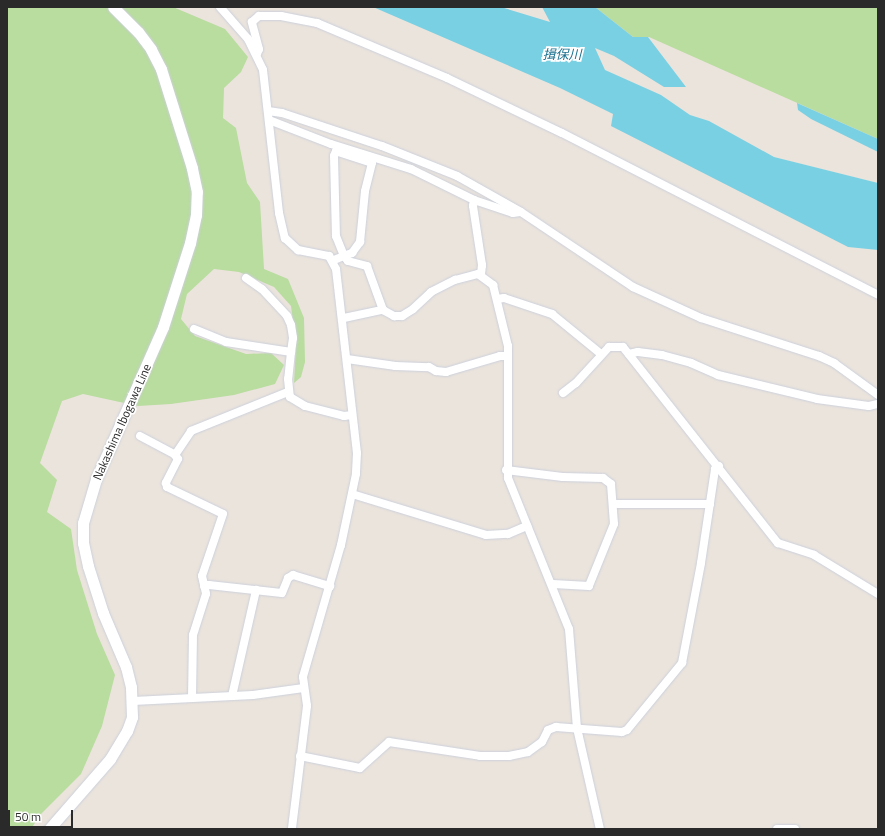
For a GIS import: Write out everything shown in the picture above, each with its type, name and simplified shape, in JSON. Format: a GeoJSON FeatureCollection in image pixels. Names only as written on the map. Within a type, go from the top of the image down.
{"type":"FeatureCollection","features":[{"type":"Feature","properties":{"kind":"main road","name":"Nakashima Ibogawa Line"},"geometry":{"type":"LineString","coordinates":[[49,829],[110,759],[127,731],[133,701],[126,667],[103,613],[88,566],[84,522],[96,479],[163,327],[190,243],[197,192],[186,143],[161,69],[151,49],[138,32],[113,7]]}},
{"type":"Feature","properties":{"kind":"street"},"geometry":{"type":"LineString","coordinates":[[220,7],[248,39],[263,70],[279,213],[285,238],[298,250],[322,254],[334,260],[344,256],[352,253],[360,242],[365,191],[372,163],[336,151],[334,156],[336,236],[344,256],[348,261],[367,266],[383,310]]}},
{"type":"Feature","properties":{"kind":"street"},"geometry":{"type":"LineString","coordinates":[[257,55],[259,49],[252,22],[259,16],[281,16],[317,23],[447,78],[536,120],[878,296]]}},
{"type":"Feature","properties":{"kind":"street"},"geometry":{"type":"LineString","coordinates":[[268,111],[282,113],[410,156],[457,176],[521,212],[633,287],[700,318],[819,356],[834,363],[878,395]]}},
{"type":"Feature","properties":{"kind":"street"},"geometry":{"type":"LineString","coordinates":[[269,120],[331,144],[411,169],[474,200],[513,213],[521,212]]}},
{"type":"Feature","properties":{"kind":"street"},"geometry":{"type":"LineString","coordinates":[[474,200],[473,206],[482,265],[481,275]]}},
{"type":"Feature","properties":{"kind":"street"},"geometry":{"type":"LineString","coordinates":[[292,829],[307,706],[303,677],[330,586],[358,465],[352,415],[344,318],[334,260]]}},
{"type":"Feature","properties":{"kind":"street"},"geometry":{"type":"LineString","coordinates":[[481,275],[493,285],[498,299],[508,356],[506,470],[572,638],[577,728],[600,829]]}},
{"type":"Feature","properties":{"kind":"street"},"geometry":{"type":"LineString","coordinates":[[344,318],[383,310],[394,316],[402,316],[413,309],[431,292],[455,280],[481,275]]}},
{"type":"Feature","properties":{"kind":"street"},"geometry":{"type":"LineString","coordinates":[[246,278],[262,288],[287,316],[293,338],[288,392],[290,397],[301,404],[344,416],[352,415]]}},
{"type":"Feature","properties":{"kind":"street"},"geometry":{"type":"LineString","coordinates":[[498,299],[504,298],[552,314],[601,354]]}},
{"type":"Feature","properties":{"kind":"street"},"geometry":{"type":"LineString","coordinates":[[194,329],[226,342],[291,352]]}},
{"type":"Feature","properties":{"kind":"street"},"geometry":{"type":"LineString","coordinates":[[563,393],[576,383],[601,354],[609,347],[616,345],[629,354],[719,466],[778,543],[814,555],[878,594]]}},
{"type":"Feature","properties":{"kind":"street"},"geometry":{"type":"LineString","coordinates":[[629,354],[638,352],[662,355],[691,363],[718,375],[817,399],[869,406],[878,404]]}},
{"type":"Feature","properties":{"kind":"street"},"geometry":{"type":"LineString","coordinates":[[347,359],[395,366],[429,366],[436,371],[446,372],[500,356],[508,356]]}},
{"type":"Feature","properties":{"kind":"street"},"geometry":{"type":"LineString","coordinates":[[175,455],[191,432],[288,392]]}},
{"type":"Feature","properties":{"kind":"street"},"geometry":{"type":"LineString","coordinates":[[140,436],[175,455],[178,459],[166,483],[167,487],[223,514],[202,576],[206,594],[193,635],[192,697]]}},
{"type":"Feature","properties":{"kind":"street"},"geometry":{"type":"LineString","coordinates":[[300,756],[360,768],[366,765],[380,748],[389,742],[395,741],[480,756],[509,756],[528,752],[542,742],[548,730],[556,727],[622,732],[626,730],[677,672],[682,663],[715,469],[719,466]]}},
{"type":"Feature","properties":{"kind":"street"},"geometry":{"type":"LineString","coordinates":[[506,470],[563,477],[603,478],[611,484],[614,524],[590,586],[552,584]]}},
{"type":"Feature","properties":{"kind":"street"},"geometry":{"type":"LineString","coordinates":[[352,494],[486,535],[508,534],[527,526]]}},
{"type":"Feature","properties":{"kind":"street"},"geometry":{"type":"LineString","coordinates":[[613,504],[710,504]]}},
{"type":"Feature","properties":{"kind":"street"},"geometry":{"type":"LineString","coordinates":[[204,586],[282,593],[288,578],[293,575],[330,586]]}},
{"type":"Feature","properties":{"kind":"street"},"geometry":{"type":"LineString","coordinates":[[232,696],[256,590]]}},
{"type":"Feature","properties":{"kind":"street"},"geometry":{"type":"LineString","coordinates":[[133,701],[232,696],[304,688]]}},
{"type":"Feature","properties":{"kind":"street"},"geometry":{"type":"LineString","coordinates":[[777,829],[795,829]]}},
{"type":"Feature","properties":{"kind":"green space"},"geometry":{"type":"Polygon","coordinates":[[[7,7],[173,7],[225,29],[248,57],[241,72],[224,88],[223,118],[236,128],[247,183],[260,202],[264,269],[288,279],[304,318],[305,362],[301,377],[294,383],[296,345],[291,306],[274,287],[239,272],[214,269],[187,294],[181,319],[195,336],[246,354],[271,353],[284,365],[275,384],[234,395],[171,404],[138,406],[83,394],[62,401],[40,463],[57,480],[47,512],[71,529],[77,570],[97,634],[115,675],[102,726],[81,774],[40,815],[31,829],[7,829],[7,7]]]}},
{"type":"Feature","properties":{"kind":"green space"},"geometry":{"type":"Polygon","coordinates":[[[595,7],[878,7],[878,139],[649,37],[633,37],[595,7]]]}},
{"type":"Feature","properties":{"kind":"water","name":"揖保川"},"geometry":{"type":"Polygon","coordinates":[[[373,7],[501,7],[550,22],[542,7],[595,7],[633,37],[648,37],[686,87],[664,87],[614,56],[595,48],[605,70],[661,95],[690,115],[709,121],[774,157],[878,183],[878,250],[848,247],[611,126],[613,114],[560,88],[373,7]]]}},
{"type":"Feature","properties":{"kind":"water"},"geometry":{"type":"Polygon","coordinates":[[[797,103],[878,139],[878,152],[811,119],[798,110],[797,103]]]}}]}
